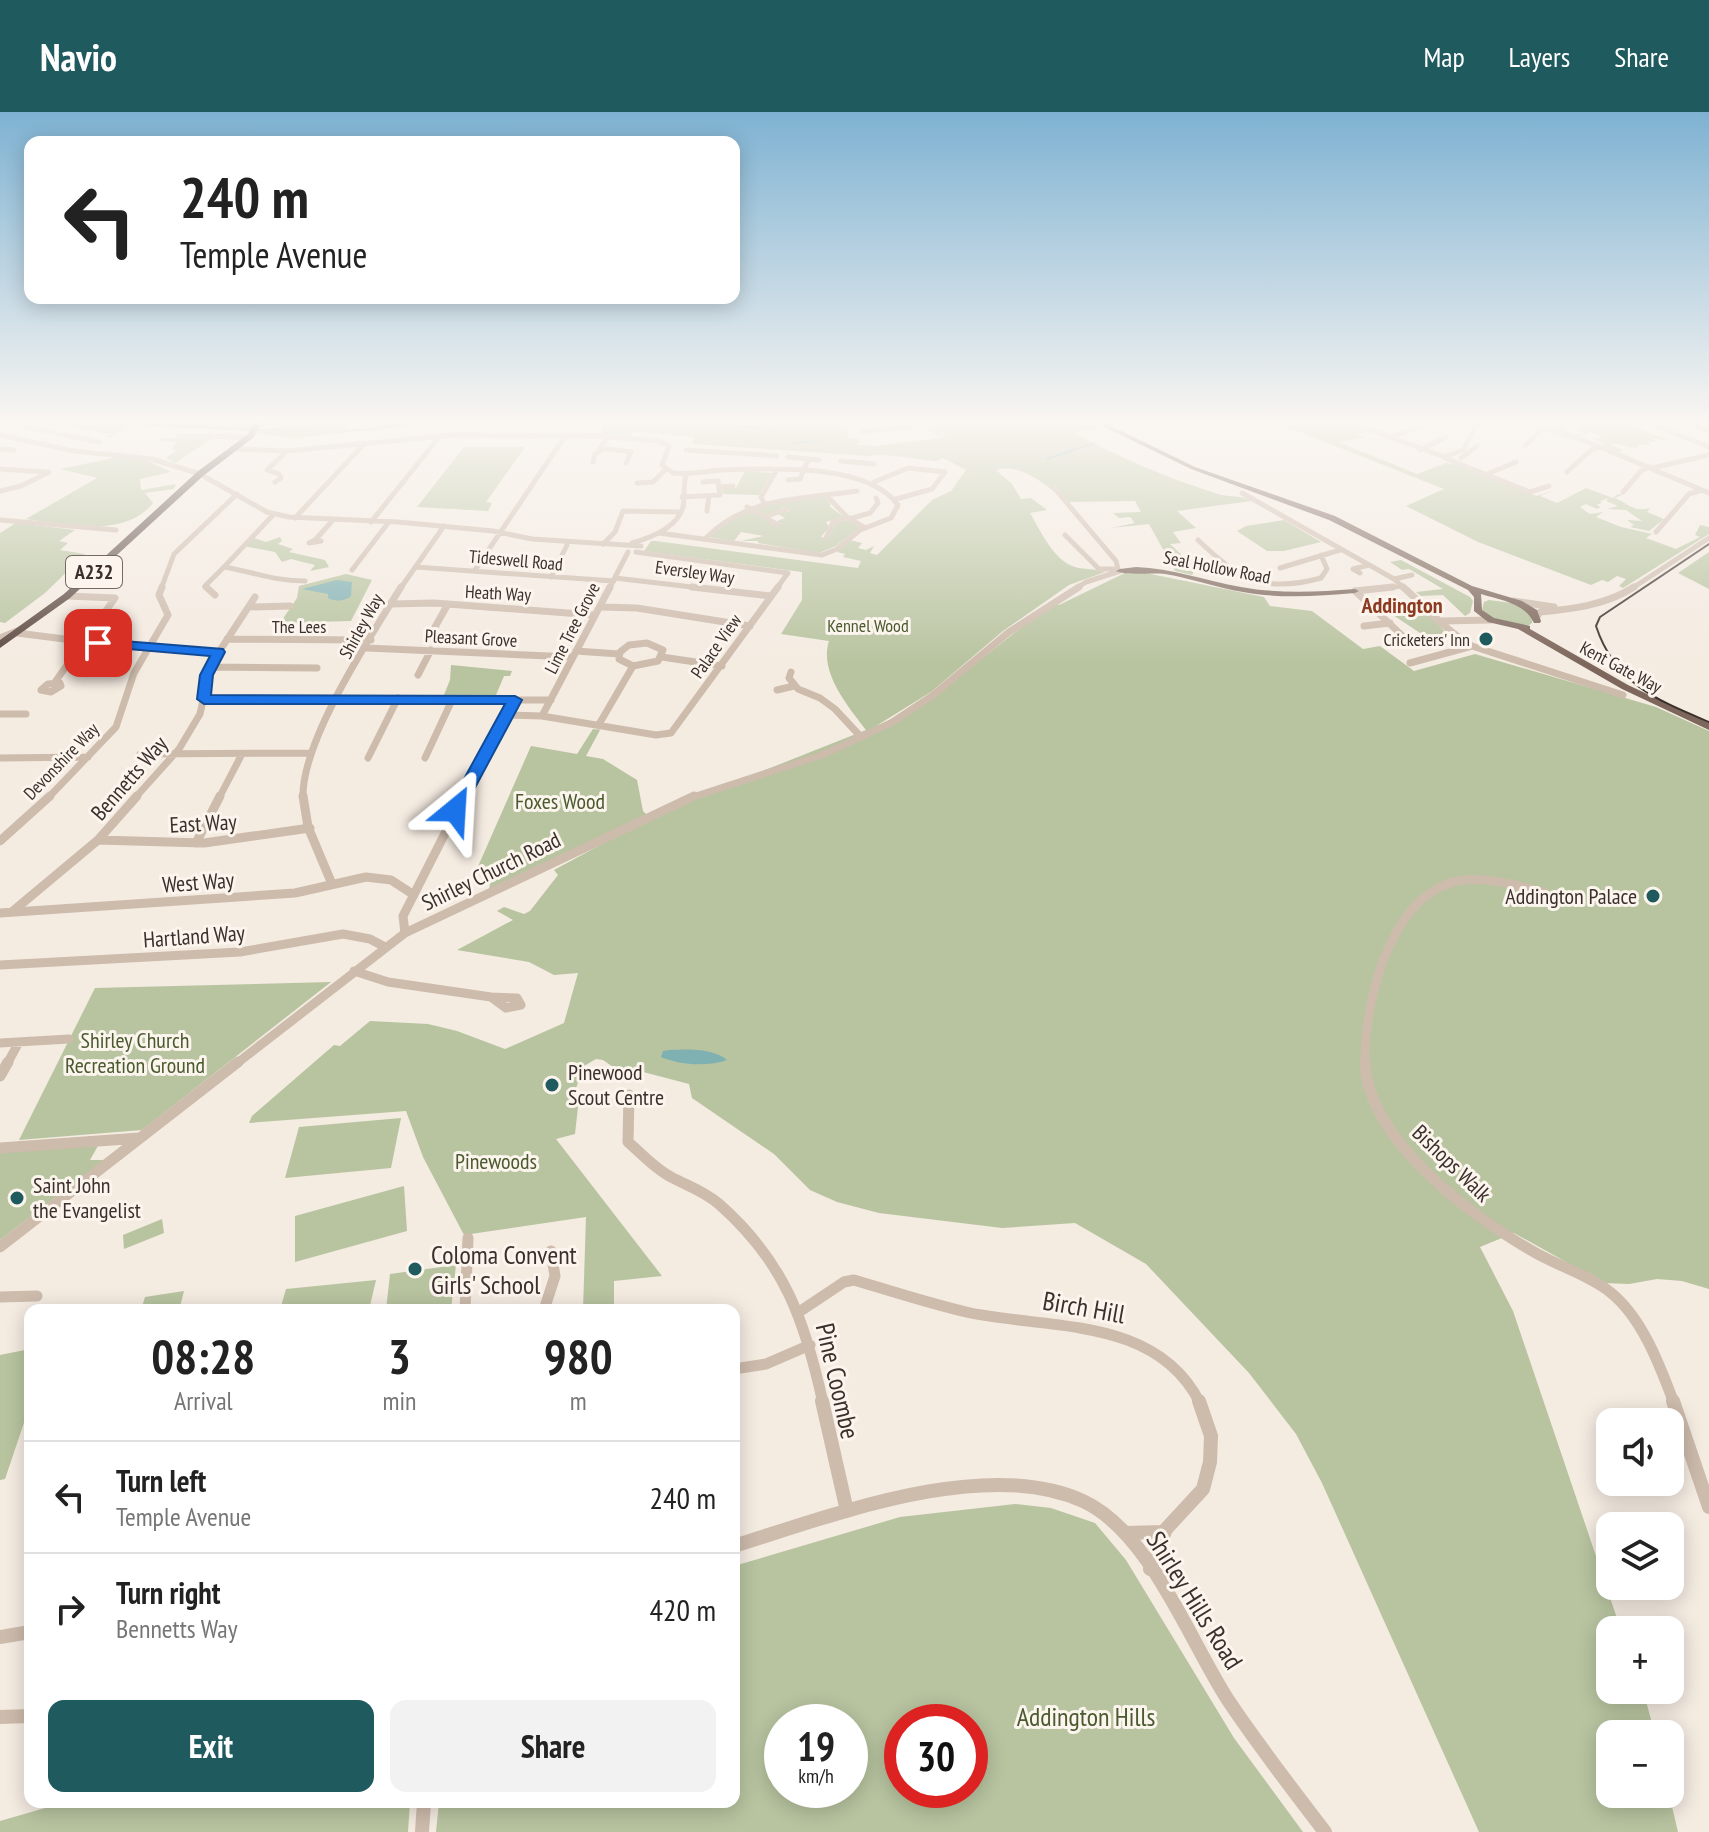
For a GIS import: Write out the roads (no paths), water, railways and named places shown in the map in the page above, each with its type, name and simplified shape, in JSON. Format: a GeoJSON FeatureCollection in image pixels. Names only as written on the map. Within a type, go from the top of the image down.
{"type":"FeatureCollection","features":[{"type":"Feature","properties":{"kind":"highway","name":"A232"},"geometry":{"type":"LineString","coordinates":[[0,645],[67,596],[169,503]]}},
{"type":"Feature","properties":{"kind":"main road"},"geometry":{"type":"LineString","coordinates":[[1291,503],[1332,518],[1469,588],[1478,596],[1478,608],[1491,620]]}},
{"type":"Feature","properties":{"kind":"main road","name":"Seal Hollow Road"},"geometry":{"type":"LineString","coordinates":[[1117,571],[1168,572],[1226,587],[1279,595],[1355,591]]}},
{"type":"Feature","properties":{"kind":"main road","name":"Kent Gate Way"},"geometry":{"type":"LineString","coordinates":[[1469,588],[1529,608],[1538,622],[1563,645],[1612,673],[1709,718]]}},
{"type":"Feature","properties":{"kind":"main road"},"geometry":{"type":"LineString","coordinates":[[1478,608],[1486,599],[1502,599]]}},
{"type":"Feature","properties":{"kind":"main road","name":"Kent Gate Way"},"geometry":{"type":"LineString","coordinates":[[1491,620],[1522,628],[1639,695],[1709,727]]}},
{"type":"Feature","properties":{"kind":"main road"},"geometry":{"type":"LineString","coordinates":[[1522,628],[1531,628],[1538,622]]}},
{"type":"Feature","properties":{"kind":"main road"},"geometry":{"type":"LineString","coordinates":[[1612,673],[1639,695]]}},
{"type":"Feature","properties":{"kind":"street","name":"Devonshire Way"},"geometry":{"type":"LineString","coordinates":[[0,841],[32,815],[117,725],[132,677],[168,615],[159,595],[173,556],[225,503]]}},
{"type":"Feature","properties":{"kind":"street"},"geometry":{"type":"LineString","coordinates":[[254,503],[274,514],[295,518],[443,527],[567,545],[624,545],[650,538],[680,512],[681,503]]}},
{"type":"Feature","properties":{"kind":"street"},"geometry":{"type":"LineString","coordinates":[[295,518],[309,503]]}},
{"type":"Feature","properties":{"kind":"street"},"geometry":{"type":"LineString","coordinates":[[371,522],[386,503]]}},
{"type":"Feature","properties":{"kind":"street"},"geometry":{"type":"LineString","coordinates":[[475,570],[520,503]]}},
{"type":"Feature","properties":{"kind":"street"},"geometry":{"type":"LineString","coordinates":[[707,511],[710,503]]}},
{"type":"Feature","properties":{"kind":"street"},"geometry":{"type":"LineString","coordinates":[[705,539],[721,521],[747,507],[763,503]]}},
{"type":"Feature","properties":{"kind":"street"},"geometry":{"type":"LineString","coordinates":[[834,503],[848,518],[865,528]]}},
{"type":"Feature","properties":{"kind":"street"},"geometry":{"type":"LineString","coordinates":[[826,538],[833,522],[871,512],[877,503]]}},
{"type":"Feature","properties":{"kind":"street"},"geometry":{"type":"LineString","coordinates":[[659,533],[819,555],[835,550],[865,528],[893,516],[897,503]]}},
{"type":"Feature","properties":{"kind":"street"},"geometry":{"type":"LineString","coordinates":[[1065,535],[1102,569],[1117,571],[1116,561],[1067,503]]}},
{"type":"Feature","properties":{"kind":"street"},"geometry":{"type":"LineString","coordinates":[[1261,503],[1373,573]]}},
{"type":"Feature","properties":{"kind":"street"},"geometry":{"type":"LineString","coordinates":[[1656,532],[1681,503]]}},
{"type":"Feature","properties":{"kind":"street"},"geometry":{"type":"LineString","coordinates":[[747,507],[778,525]]}},
{"type":"Feature","properties":{"kind":"street"},"geometry":{"type":"LineString","coordinates":[[765,517],[787,509]]}},
{"type":"Feature","properties":{"kind":"street"},"geometry":{"type":"LineString","coordinates":[[604,543],[615,532],[625,510],[680,512]]}},
{"type":"Feature","properties":{"kind":"street"},"geometry":{"type":"LineString","coordinates":[[215,595],[205,586],[274,514]]}},
{"type":"Feature","properties":{"kind":"street"},"geometry":{"type":"LineString","coordinates":[[0,520],[116,530]]}},
{"type":"Feature","properties":{"kind":"street"},"geometry":{"type":"LineString","coordinates":[[316,539],[333,520]]}},
{"type":"Feature","properties":{"kind":"street"},"geometry":{"type":"LineString","coordinates":[[352,570],[388,523]]}},
{"type":"Feature","properties":{"kind":"street","name":"Shirley Way"},"geometry":{"type":"LineString","coordinates":[[332,884],[310,828],[303,795],[311,753],[392,604],[443,527]]}},
{"type":"Feature","properties":{"kind":"street"},"geometry":{"type":"LineString","coordinates":[[497,537],[641,546]]}},
{"type":"Feature","properties":{"kind":"street","name":"Lime Tree Grove"},"geometry":{"type":"LineString","coordinates":[[542,716],[615,579],[632,552],[650,538]]}},
{"type":"Feature","properties":{"kind":"street"},"geometry":{"type":"LineString","coordinates":[[1538,622],[1537,614],[1587,606],[1624,595],[1709,538]]}},
{"type":"Feature","properties":{"kind":"street"},"geometry":{"type":"LineString","coordinates":[[1198,540],[1235,574],[1266,581],[1294,583],[1321,578],[1327,569],[1321,555]]}},
{"type":"Feature","properties":{"kind":"street"},"geometry":{"type":"LineString","coordinates":[[551,577],[567,545]]}},
{"type":"Feature","properties":{"kind":"street"},"geometry":{"type":"LineString","coordinates":[[624,545],[632,552]]}},
{"type":"Feature","properties":{"kind":"street"},"geometry":{"type":"LineString","coordinates":[[1280,568],[1340,550]]}},
{"type":"Feature","properties":{"kind":"street","name":"Palace View"},"geometry":{"type":"LineString","coordinates":[[598,726],[666,735],[676,730],[786,572],[632,552]]}},
{"type":"Feature","properties":{"kind":"street"},"geometry":{"type":"LineString","coordinates":[[224,567],[258,572],[272,581],[302,582]]}},
{"type":"Feature","properties":{"kind":"street","name":"Tideswell Road"},"geometry":{"type":"LineString","coordinates":[[416,567],[615,579]]}},
{"type":"Feature","properties":{"kind":"street"},"geometry":{"type":"LineString","coordinates":[[1363,568],[1394,579],[1442,621],[1450,633],[1472,646],[1623,695]]}},
{"type":"Feature","properties":{"kind":"street","name":"Shirley Church Road"},"geometry":{"type":"LineString","coordinates":[[0,1247],[405,933],[703,792],[798,764],[861,737],[932,696],[1009,632],[1084,584],[1117,571]]}},
{"type":"Feature","properties":{"kind":"street"},"geometry":{"type":"LineString","coordinates":[[1394,579],[1412,575]]}},
{"type":"Feature","properties":{"kind":"street","name":"Eversley Way"},"geometry":{"type":"LineString","coordinates":[[615,579],[771,596]]}},
{"type":"Feature","properties":{"kind":"street"},"geometry":{"type":"LineString","coordinates":[[1355,591],[1404,587]]}},
{"type":"Feature","properties":{"kind":"street"},"geometry":{"type":"LineString","coordinates":[[1355,591],[1410,643]]}},
{"type":"Feature","properties":{"kind":"street"},"geometry":{"type":"LineString","coordinates":[[55,682],[114,599],[111,596],[67,596]]}},
{"type":"Feature","properties":{"kind":"street","name":"Bennetts Way"},"geometry":{"type":"LineString","coordinates":[[13,911],[98,840],[175,755],[193,728],[204,699],[210,667],[255,597]]}},
{"type":"Feature","properties":{"kind":"street"},"geometry":{"type":"LineString","coordinates":[[1502,599],[1552,606],[1587,606]]}},
{"type":"Feature","properties":{"kind":"street","name":"Heath Way"},"geometry":{"type":"LineString","coordinates":[[392,604],[594,615]]}},
{"type":"Feature","properties":{"kind":"street"},"geometry":{"type":"LineString","coordinates":[[435,627],[447,605]]}},
{"type":"Feature","properties":{"kind":"street"},"geometry":{"type":"LineString","coordinates":[[250,607],[290,606]]}},
{"type":"Feature","properties":{"kind":"street"},"geometry":{"type":"LineString","coordinates":[[602,607],[637,608],[750,626]]}},
{"type":"Feature","properties":{"kind":"street"},"geometry":{"type":"LineString","coordinates":[[1470,618],[1478,608]]}},
{"type":"Feature","properties":{"kind":"street"},"geometry":{"type":"LineString","coordinates":[[1538,622],[1545,612]]}},
{"type":"Feature","properties":{"kind":"street"},"geometry":{"type":"LineString","coordinates":[[1442,621],[1470,618],[1491,620]]}},
{"type":"Feature","properties":{"kind":"street"},"geometry":{"type":"LineString","coordinates":[[1364,626],[1390,623]]}},
{"type":"Feature","properties":{"kind":"street"},"geometry":{"type":"LineString","coordinates":[[0,638],[20,631],[82,642],[219,652]]}},
{"type":"Feature","properties":{"kind":"street","name":"The Lees"},"geometry":{"type":"LineString","coordinates":[[227,639],[369,644]]}},
{"type":"Feature","properties":{"kind":"street","name":"Pleasant Grove"},"geometry":{"type":"LineString","coordinates":[[369,644],[431,650],[619,654],[629,645],[647,643],[661,648],[662,657]]}},
{"type":"Feature","properties":{"kind":"street"},"geometry":{"type":"LineString","coordinates":[[1410,663],[1472,646]]}},
{"type":"Feature","properties":{"kind":"street"},"geometry":{"type":"LineString","coordinates":[[418,675],[431,650]]}},
{"type":"Feature","properties":{"kind":"street"},"geometry":{"type":"LineString","coordinates":[[619,654],[623,663],[633,666],[653,663],[662,657],[722,666]]}},
{"type":"Feature","properties":{"kind":"street"},"geometry":{"type":"LineString","coordinates":[[508,715],[542,716],[598,726],[633,666]]}},
{"type":"Feature","properties":{"kind":"street"},"geometry":{"type":"LineString","coordinates":[[210,667],[317,668]]}},
{"type":"Feature","properties":{"kind":"street"},"geometry":{"type":"LineString","coordinates":[[791,672],[789,678],[803,695],[822,699],[853,725],[861,737]]}},
{"type":"Feature","properties":{"kind":"street"},"geometry":{"type":"LineString","coordinates":[[777,690],[794,686]]}},
{"type":"Feature","properties":{"kind":"street"},"geometry":{"type":"LineString","coordinates":[[368,758],[398,698]]}},
{"type":"Feature","properties":{"kind":"street"},"geometry":{"type":"LineString","coordinates":[[425,758],[453,698]]}},
{"type":"Feature","properties":{"kind":"street"},"geometry":{"type":"LineString","coordinates":[[204,699],[551,700]]}},
{"type":"Feature","properties":{"kind":"street"},"geometry":{"type":"LineString","coordinates":[[405,933],[402,920],[501,721],[508,715],[515,700]]}},
{"type":"Feature","properties":{"kind":"street"},"geometry":{"type":"LineString","coordinates":[[0,714],[26,714]]}},
{"type":"Feature","properties":{"kind":"street"},"geometry":{"type":"LineString","coordinates":[[140,754],[311,753]]}},
{"type":"Feature","properties":{"kind":"street"},"geometry":{"type":"LineString","coordinates":[[196,843],[242,754]]}},
{"type":"Feature","properties":{"kind":"street"},"geometry":{"type":"LineString","coordinates":[[0,758],[88,757]]}},
{"type":"Feature","properties":{"kind":"street","name":"East Way"},"geometry":{"type":"LineString","coordinates":[[98,840],[196,843],[310,828]]}},
{"type":"Feature","properties":{"kind":"street","name":"West Way"},"geometry":{"type":"LineString","coordinates":[[0,913],[284,894],[366,877],[395,882],[422,878]]}},
{"type":"Feature","properties":{"kind":"street","name":"Bishops Walk"},"geometry":{"type":"LineString","coordinates":[[1544,892],[1508,883],[1466,881],[1448,884],[1431,892],[1414,909],[1395,939],[1374,988],[1366,1023],[1365,1067],[1370,1094],[1398,1141],[1480,1217],[1610,1292],[1623,1304],[1639,1328],[1659,1371],[1709,1507]]}},
{"type":"Feature","properties":{"kind":"street"},"geometry":{"type":"LineString","coordinates":[[395,882],[414,895]]}},
{"type":"Feature","properties":{"kind":"street","name":"Hartland Way"},"geometry":{"type":"LineString","coordinates":[[0,965],[251,951],[341,934],[370,939],[385,947]]}},
{"type":"Feature","properties":{"kind":"street"},"geometry":{"type":"LineString","coordinates":[[354,971],[385,983],[455,988],[491,997]]}},
{"type":"Feature","properties":{"kind":"street"},"geometry":{"type":"LineString","coordinates":[[0,1043],[69,1039]]}},
{"type":"Feature","properties":{"kind":"street"},"geometry":{"type":"LineString","coordinates":[[0,1076],[19,1042]]}},
{"type":"Feature","properties":{"kind":"street","name":"Pine Coombe"},"geometry":{"type":"LineString","coordinates":[[629,1095],[628,1142],[668,1176],[700,1190],[720,1205],[768,1257],[799,1312],[810,1345],[847,1511]]}},
{"type":"Feature","properties":{"kind":"street"},"geometry":{"type":"LineString","coordinates":[[0,1148],[140,1138]]}},
{"type":"Feature","properties":{"kind":"street"},"geometry":{"type":"LineString","coordinates":[[466,1304],[473,1254],[468,1238]]}},
{"type":"Feature","properties":{"kind":"street"},"geometry":{"type":"LineString","coordinates":[[546,1304],[555,1276],[551,1251]]}},
{"type":"Feature","properties":{"kind":"street","name":"Birch Hill"},"geometry":{"type":"LineString","coordinates":[[799,1312],[844,1282],[854,1280],[967,1312],[1114,1333],[1156,1352],[1177,1367],[1198,1396],[1209,1428],[1210,1460],[1203,1492],[1164,1532],[1150,1569]]}},
{"type":"Feature","properties":{"kind":"street"},"geometry":{"type":"LineString","coordinates":[[0,1297],[37,1296]]}},
{"type":"Feature","properties":{"kind":"street"},"geometry":{"type":"LineString","coordinates":[[740,1368],[766,1364],[810,1345]]}},
{"type":"Feature","properties":{"kind":"street","name":"Shirley Hills Road"},"geometry":{"type":"LineString","coordinates":[[740,1544],[847,1511],[948,1490],[1021,1487],[1045,1489],[1082,1501],[1111,1519],[1125,1533],[1236,1712],[1325,1832]]}},
{"type":"Feature","properties":{"kind":"street"},"geometry":{"type":"LineString","coordinates":[[1125,1533],[1164,1532]]}},
{"type":"Feature","properties":{"kind":"street"},"geometry":{"type":"LineString","coordinates":[[0,1637],[24,1633]]}},
{"type":"Feature","properties":{"kind":"street"},"geometry":{"type":"LineString","coordinates":[[0,1717],[24,1716]]}},
{"type":"Feature","properties":{"kind":"street"},"geometry":{"type":"LineString","coordinates":[[422,1832],[424,1808]]}},
{"type":"Feature","properties":{"kind":"water"},"geometry":{"type":"Polygon","coordinates":[[[337,580],[352,582],[349,598],[333,600],[328,598],[328,594],[302,589],[337,580]]]}},
{"type":"Feature","properties":{"kind":"water"},"geometry":{"type":"Polygon","coordinates":[[[663,1051],[707,1051],[727,1060],[711,1064],[676,1062],[661,1057],[663,1051]]]}},
{"type":"Feature","properties":{"kind":"tram line"},"geometry":{"type":"LineString","coordinates":[[1709,544],[1600,617],[1596,626],[1614,662],[1640,688],[1709,722]]}},
{"type":"Feature","properties":{"kind":"place","name":"Cricketers' Inn"},"geometry":{"type":"Point","coordinates":[1486,639]}},
{"type":"Feature","properties":{"kind":"place","name":"Addington Palace"},"geometry":{"type":"Point","coordinates":[1653,896]}},
{"type":"Feature","properties":{"kind":"place","name":"Pinewood Scout Centre"},"geometry":{"type":"Point","coordinates":[552,1085]}},
{"type":"Feature","properties":{"kind":"place","name":"Saint John the Evangelist"},"geometry":{"type":"Point","coordinates":[17,1198]}},
{"type":"Feature","properties":{"kind":"place","name":"Coloma Convent Girls' School"},"geometry":{"type":"Point","coordinates":[415,1269]}},
{"type":"Feature","properties":{"kind":"district","name":"Addington"},"geometry":{"type":"Point","coordinates":[1402,605]}},
{"type":"Feature","properties":{"kind":"park label","name":"Kennel Wood"},"geometry":{"type":"Point","coordinates":[868,625]}},
{"type":"Feature","properties":{"kind":"park label","name":"Foxes Wood"},"geometry":{"type":"Point","coordinates":[560,801]}},
{"type":"Feature","properties":{"kind":"park label","name":"Shirley Church Recreation Ground"},"geometry":{"type":"Point","coordinates":[135,1052]}},
{"type":"Feature","properties":{"kind":"park label","name":"Pinewoods"},"geometry":{"type":"Point","coordinates":[496,1161]}},
{"type":"Feature","properties":{"kind":"park label","name":"Addington Hills"},"geometry":{"type":"Point","coordinates":[1086,1716]}}]}
